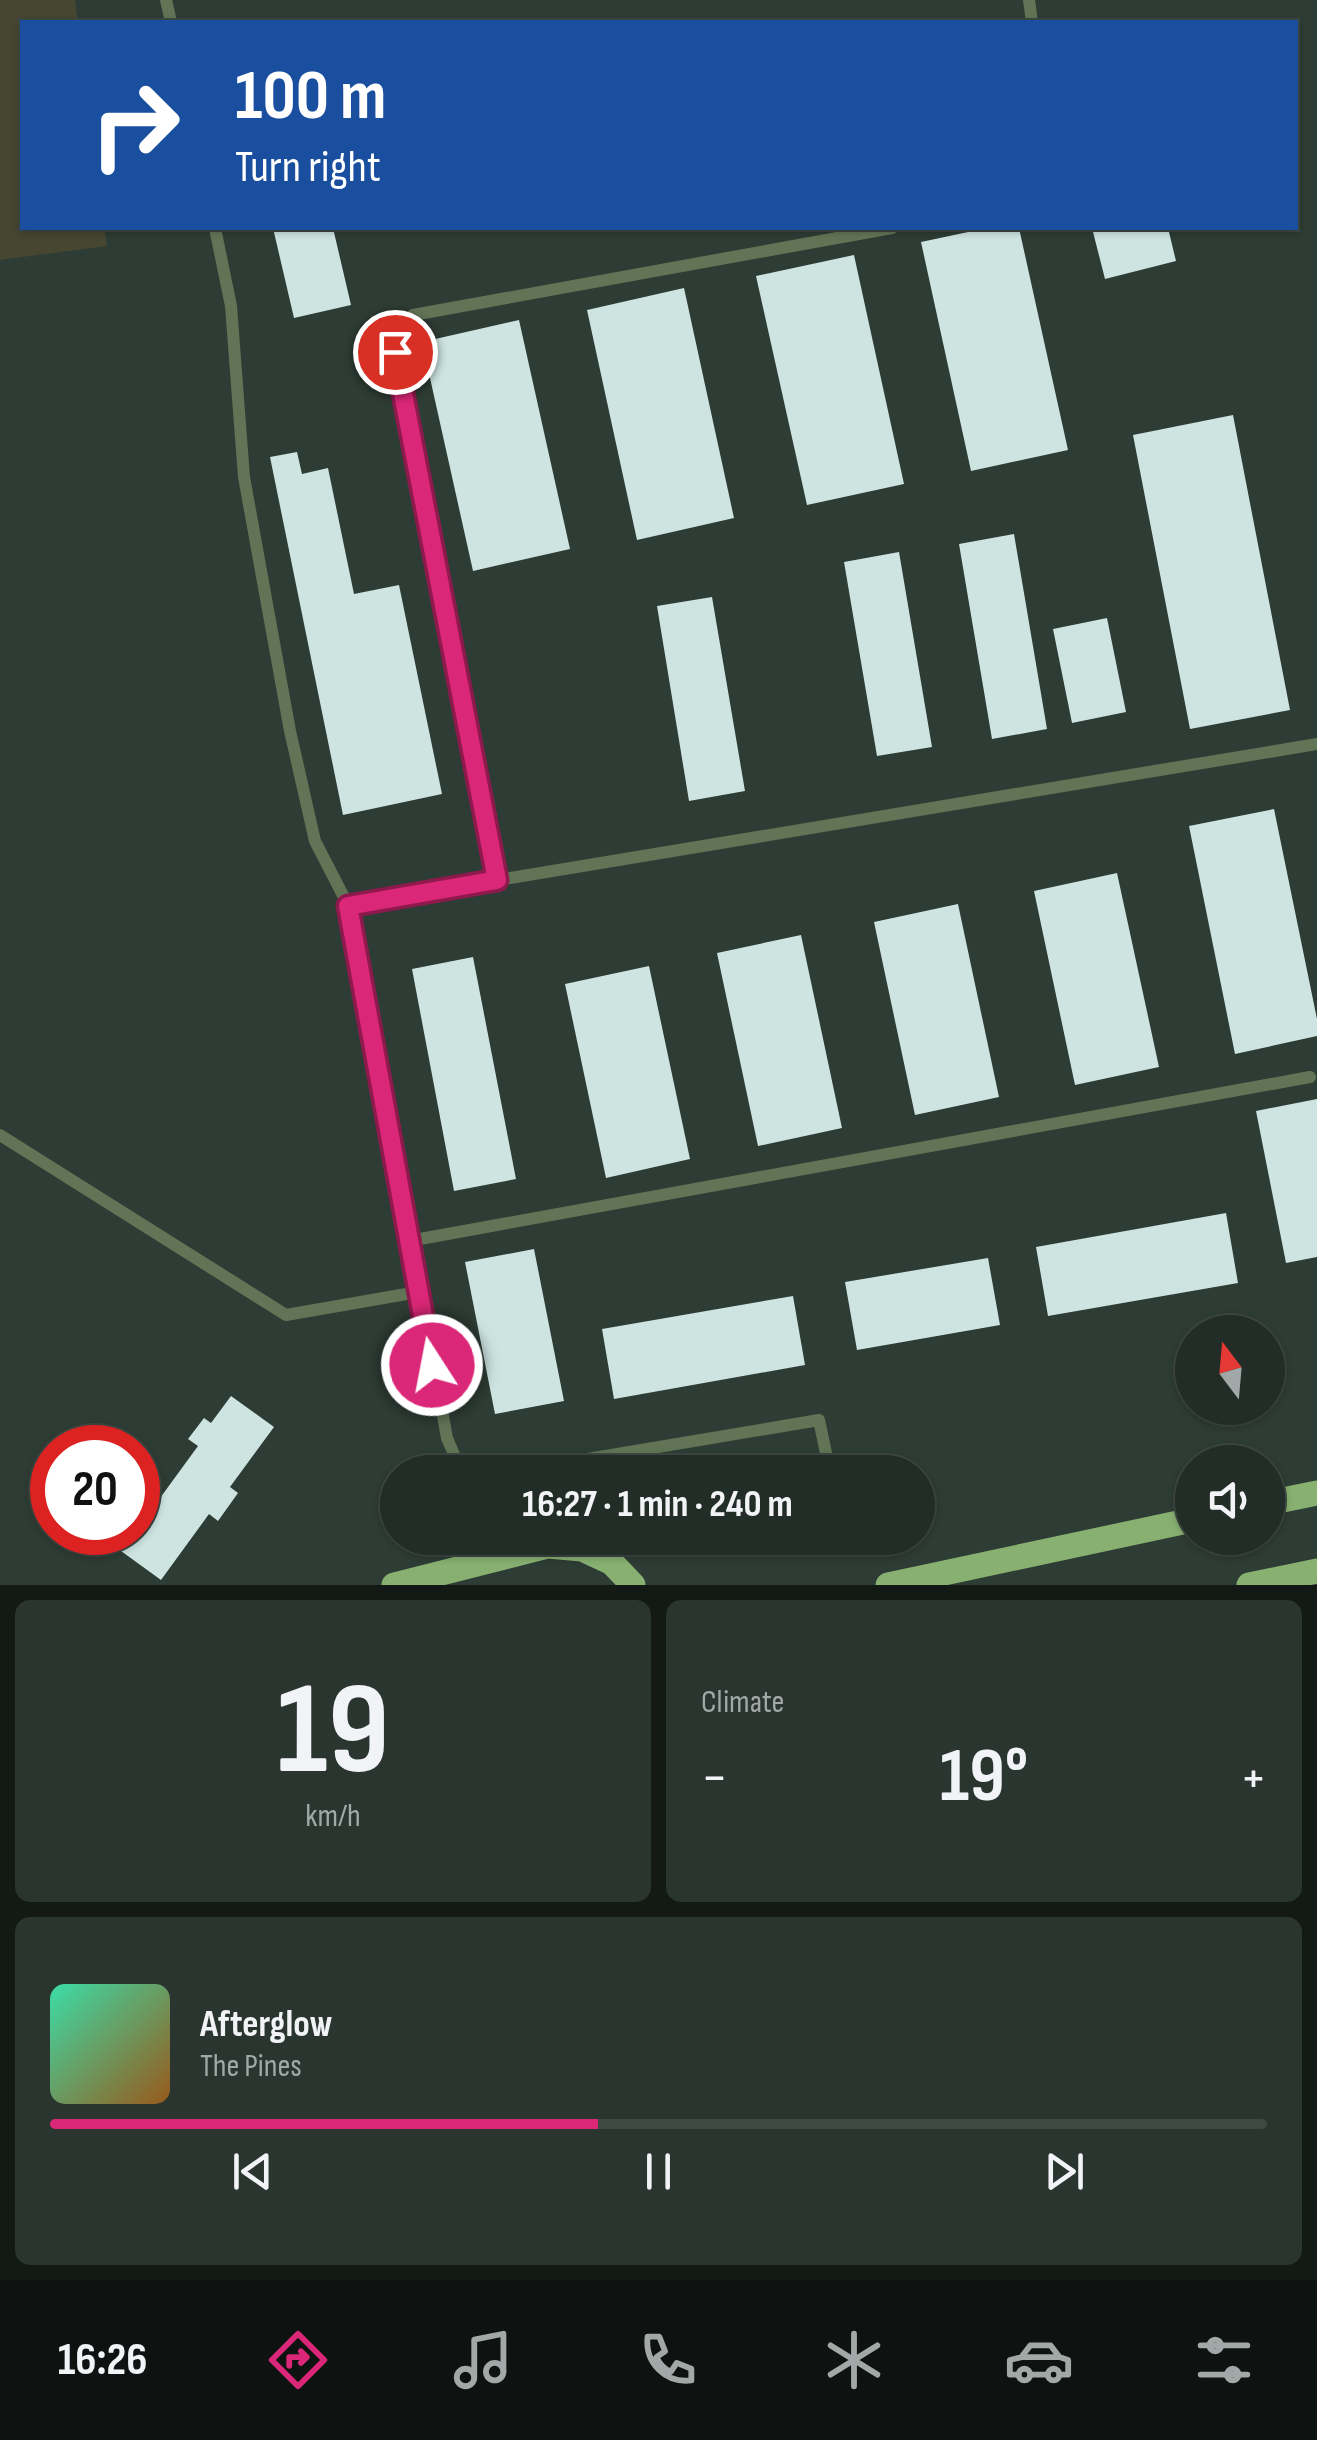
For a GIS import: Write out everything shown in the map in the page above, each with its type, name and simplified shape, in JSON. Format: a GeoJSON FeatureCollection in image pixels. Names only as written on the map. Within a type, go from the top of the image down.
{"type":"FeatureCollection","features":[{"type":"Feature","properties":{"kind":"main road"},"geometry":{"type":"LineString","coordinates":[[1285,1500],[1317,1493]]}},
{"type":"Feature","properties":{"kind":"main road"},"geometry":{"type":"LineString","coordinates":[[888,1585],[1175,1524]]}},
{"type":"Feature","properties":{"kind":"main road"},"geometry":{"type":"LineString","coordinates":[[394,1585],[548,1546],[582,1549],[612,1564],[633,1585]]}},
{"type":"Feature","properties":{"kind":"main road"},"geometry":{"type":"LineString","coordinates":[[483,1585],[515,1556]]}},
{"type":"Feature","properties":{"kind":"main road"},"geometry":{"type":"LineString","coordinates":[[1249,1585],[1317,1571]]}},
{"type":"Feature","properties":{"kind":"lane"},"geometry":{"type":"LineString","coordinates":[[214,230],[231,306],[244,477],[290,730],[314,841],[348,906],[418,1292],[446,1438],[453,1455]]}},
{"type":"Feature","properties":{"kind":"lane"},"geometry":{"type":"LineString","coordinates":[[497,880],[395,352],[396,327],[413,315],[881,230]]}},
{"type":"Feature","properties":{"kind":"lane"},"geometry":{"type":"LineString","coordinates":[[348,906],[1317,744]]}},
{"type":"Feature","properties":{"kind":"lane"},"geometry":{"type":"LineString","coordinates":[[409,1240],[1310,1077]]}},
{"type":"Feature","properties":{"kind":"lane"},"geometry":{"type":"LineString","coordinates":[[0,1136],[286,1316],[418,1292]]}},
{"type":"Feature","properties":{"kind":"lane"},"geometry":{"type":"LineString","coordinates":[[611,1455],[820,1420],[827,1455]]}},
{"type":"Feature","properties":{"kind":"green space"},"geometry":{"type":"Polygon","coordinates":[[[0,0],[75,0],[78,20],[20,20],[20,230],[104,230],[107,246],[0,260],[0,0]]]}},
{"type":"Feature","properties":{"kind":"building"},"geometry":{"type":"Polygon","coordinates":[[[273,230],[333,230],[351,305],[294,318],[273,230]]]}},
{"type":"Feature","properties":{"kind":"building"},"geometry":{"type":"Polygon","coordinates":[[[978,230],[1019,230],[1068,450],[971,471],[921,242],[978,230]]]}},
{"type":"Feature","properties":{"kind":"building"},"geometry":{"type":"Polygon","coordinates":[[[1093,230],[1168,230],[1176,261],[1105,279],[1093,230]]]}},
{"type":"Feature","properties":{"kind":"building"},"geometry":{"type":"Polygon","coordinates":[[[854,255],[904,484],[807,505],[756,276],[854,255]]]}},
{"type":"Feature","properties":{"kind":"building"},"geometry":{"type":"Polygon","coordinates":[[[684,288],[734,518],[637,540],[587,310],[684,288]]]}},
{"type":"Feature","properties":{"kind":"building"},"geometry":{"type":"Polygon","coordinates":[[[519,320],[570,549],[473,571],[422,342],[519,320]]]}},
{"type":"Feature","properties":{"kind":"building"},"geometry":{"type":"Polygon","coordinates":[[[1233,415],[1290,710],[1190,729],[1133,435],[1233,415]]]}},
{"type":"Feature","properties":{"kind":"building"},"geometry":{"type":"Polygon","coordinates":[[[297,452],[302,474],[328,468],[354,594],[399,585],[442,794],[343,815],[270,457],[297,452]]]}},
{"type":"Feature","properties":{"kind":"building"},"geometry":{"type":"Polygon","coordinates":[[[1014,534],[1047,729],[992,739],[959,544],[1014,534]]]}},
{"type":"Feature","properties":{"kind":"building"},"geometry":{"type":"Polygon","coordinates":[[[899,552],[932,747],[877,756],[844,562],[899,552]]]}},
{"type":"Feature","properties":{"kind":"building"},"geometry":{"type":"Polygon","coordinates":[[[712,597],[745,791],[689,801],[657,606],[712,597]]]}},
{"type":"Feature","properties":{"kind":"building"},"geometry":{"type":"Polygon","coordinates":[[[1107,618],[1126,712],[1072,723],[1053,629],[1107,618]]]}},
{"type":"Feature","properties":{"kind":"building"},"geometry":{"type":"Polygon","coordinates":[[[1274,809],[1317,1019],[1317,1036],[1235,1054],[1189,826],[1274,809]]]}},
{"type":"Feature","properties":{"kind":"building"},"geometry":{"type":"Polygon","coordinates":[[[1117,873],[1159,1067],[1075,1085],[1034,891],[1117,873]]]}},
{"type":"Feature","properties":{"kind":"building"},"geometry":{"type":"Polygon","coordinates":[[[958,904],[999,1097],[915,1115],[874,922],[958,904]]]}},
{"type":"Feature","properties":{"kind":"building"},"geometry":{"type":"Polygon","coordinates":[[[801,935],[842,1128],[758,1146],[717,953],[801,935]]]}},
{"type":"Feature","properties":{"kind":"building"},"geometry":{"type":"Polygon","coordinates":[[[473,957],[516,1179],[454,1191],[412,969],[473,957]]]}},
{"type":"Feature","properties":{"kind":"building"},"geometry":{"type":"Polygon","coordinates":[[[649,966],[690,1159],[606,1178],[565,984],[649,966]]]}},
{"type":"Feature","properties":{"kind":"building"},"geometry":{"type":"Polygon","coordinates":[[[1317,1099],[1317,1257],[1286,1263],[1256,1111],[1317,1099]]]}},
{"type":"Feature","properties":{"kind":"building"},"geometry":{"type":"Polygon","coordinates":[[[1226,1213],[1238,1283],[1048,1316],[1036,1247],[1226,1213]]]}},
{"type":"Feature","properties":{"kind":"building"},"geometry":{"type":"Polygon","coordinates":[[[534,1249],[564,1401],[495,1414],[465,1262],[534,1249]]]}},
{"type":"Feature","properties":{"kind":"building"},"geometry":{"type":"Polygon","coordinates":[[[988,1258],[1000,1325],[857,1350],[845,1282],[988,1258]]]}},
{"type":"Feature","properties":{"kind":"building"},"geometry":{"type":"Polygon","coordinates":[[[793,1296],[805,1365],[614,1399],[602,1329],[793,1296]]]}},
{"type":"Feature","properties":{"kind":"building"},"geometry":{"type":"Polygon","coordinates":[[[231,1396],[274,1427],[230,1487],[238,1493],[218,1521],[209,1514],[161,1580],[127,1555],[160,1555],[160,1498],[198,1446],[188,1439],[204,1418],[211,1423],[231,1396]]]}},
{"type":"Feature","properties":{"kind":"route"},"geometry":{"type":"LineString","coordinates":[[395,352],[497,880],[348,906],[432,1365]]}}]}
